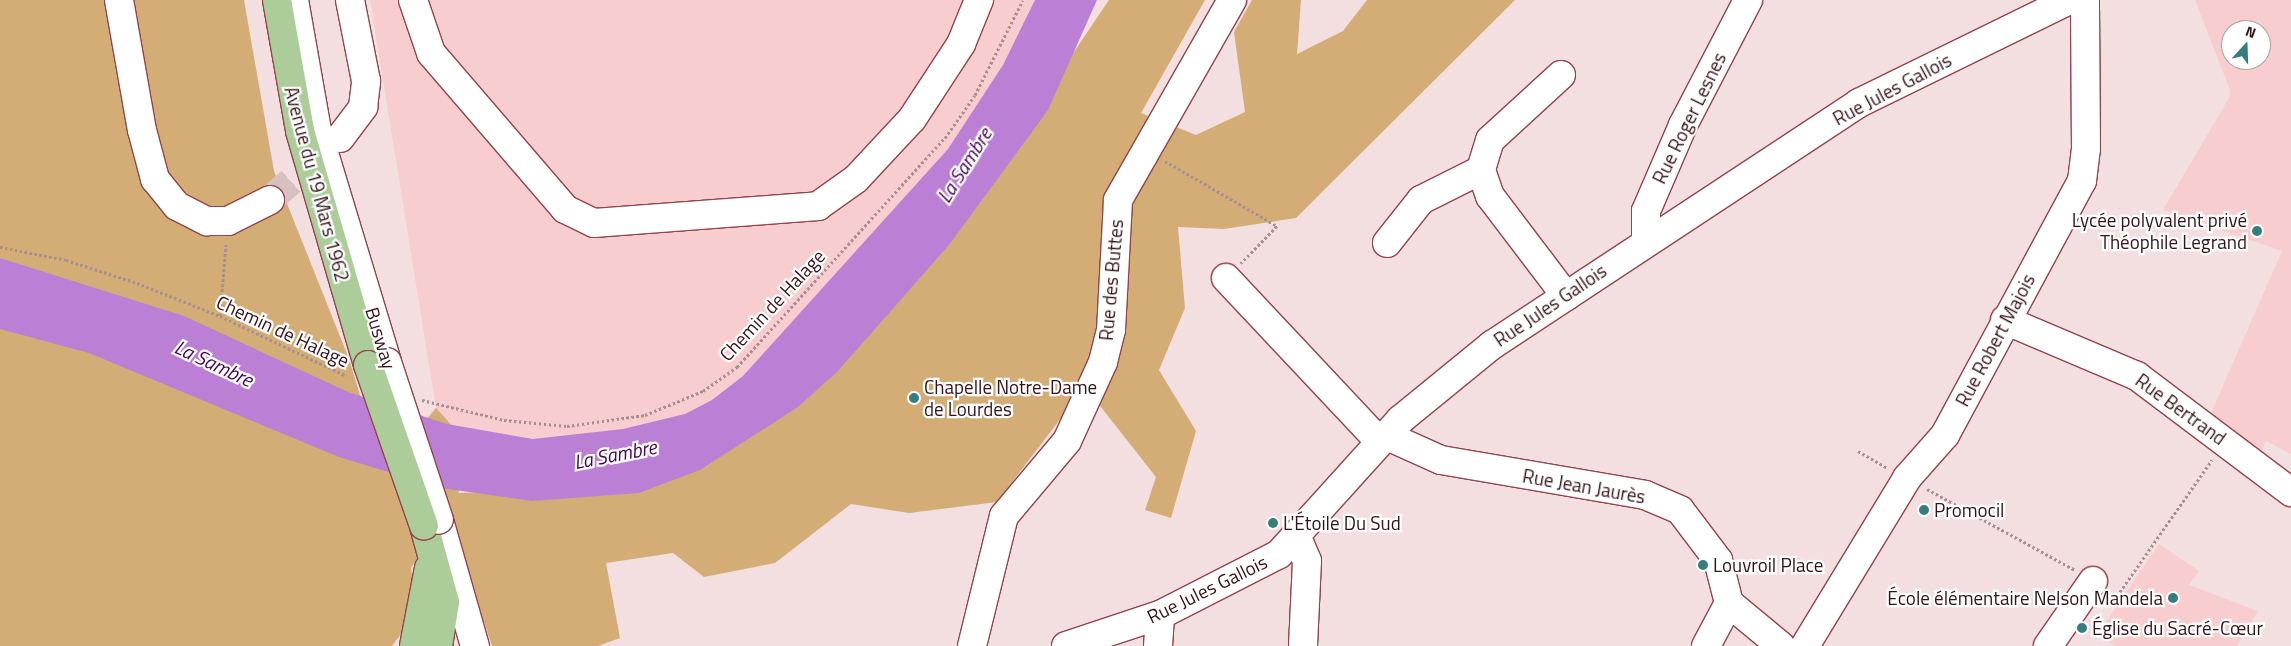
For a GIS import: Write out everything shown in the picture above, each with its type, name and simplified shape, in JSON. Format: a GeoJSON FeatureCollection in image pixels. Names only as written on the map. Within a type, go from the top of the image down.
{"type":"FeatureCollection","features":[{"type":"Feature","properties":{"kind":"main road","name":"Avenue du 19 Mars 1962"},"geometry":{"type":"LineString","coordinates":[[277,0],[300,131],[369,368],[431,532]]}},
{"type":"Feature","properties":{"kind":"main road"},"geometry":{"type":"LineString","coordinates":[[414,646],[426,598],[431,532]]}},
{"type":"Feature","properties":{"kind":"main road"},"geometry":{"type":"LineString","coordinates":[[431,532],[444,602],[438,646]]}},
{"type":"Feature","properties":{"kind":"street"},"geometry":{"type":"LineString","coordinates":[[119,0],[142,130],[155,179],[177,206],[207,221],[228,221],[270,200]]}},
{"type":"Feature","properties":{"kind":"street","name":"Busway"},"geometry":{"type":"LineString","coordinates":[[294,0],[318,130],[369,368]]}},
{"type":"Feature","properties":{"kind":"street"},"geometry":{"type":"LineString","coordinates":[[340,138],[363,107],[366,82],[350,0]]}},
{"type":"Feature","properties":{"kind":"street"},"geometry":{"type":"LineString","coordinates":[[413,0],[431,53],[565,209],[594,223],[818,206],[856,179],[912,119],[960,44],[979,0]]}},
{"type":"Feature","properties":{"kind":"street","name":"Rue des Buttes"},"geometry":{"type":"LineString","coordinates":[[972,646],[1004,516],[1066,440],[1103,362],[1111,330],[1118,200],[1232,0]]}},
{"type":"Feature","properties":{"kind":"street","name":"Rue Roger Lesnes"},"geometry":{"type":"LineString","coordinates":[[1646,240],[1646,211],[1683,125],[1748,0]]}},
{"type":"Feature","properties":{"kind":"street","name":"Rue Jules Gallois"},"geometry":{"type":"LineString","coordinates":[[1066,646],[1160,615],[1243,576],[1278,554],[1382,438],[1460,369],[1646,240],[1859,104],[2069,0]]}},
{"type":"Feature","properties":{"kind":"street","name":"Rue Robert Majois"},"geometry":{"type":"LineString","coordinates":[[1805,646],[1907,478],[1945,435],[2005,320],[2082,180],[2086,149],[2085,0]]}},
{"type":"Feature","properties":{"kind":"street"},"geometry":{"type":"LineString","coordinates":[[1561,75],[1490,140],[1481,170],[1490,196],[1566,296]]}},
{"type":"Feature","properties":{"kind":"street"},"geometry":{"type":"LineString","coordinates":[[1387,242],[1421,200],[1481,170]]}},
{"type":"Feature","properties":{"kind":"street","name":"Rue Jean Jaurès"},"geometry":{"type":"LineString","coordinates":[[1226,278],[1382,438],[1441,460],[1645,495],[1680,510],[1718,560],[1730,603]]}},
{"type":"Feature","properties":{"kind":"street","name":"Rue Bertrand"},"geometry":{"type":"LineString","coordinates":[[2005,320],[2137,376],[2233,446],[2291,492]]}},
{"type":"Feature","properties":{"kind":"street"},"geometry":{"type":"LineString","coordinates":[[431,532],[466,615],[476,646]]}},
{"type":"Feature","properties":{"kind":"street"},"geometry":{"type":"LineString","coordinates":[[1296,535],[1307,561],[1303,646]]}},
{"type":"Feature","properties":{"kind":"street"},"geometry":{"type":"LineString","coordinates":[[2048,646],[2093,581]]}},
{"type":"Feature","properties":{"kind":"street"},"geometry":{"type":"LineString","coordinates":[[1706,646],[1730,603],[1781,646]]}},
{"type":"Feature","properties":{"kind":"street"},"geometry":{"type":"LineString","coordinates":[[454,646],[466,615]]}},
{"type":"Feature","properties":{"kind":"street"},"geometry":{"type":"LineString","coordinates":[[1158,646],[1160,615]]}},
{"type":"Feature","properties":{"kind":"path","name":"Chemin de Halage"},"geometry":{"type":"LineString","coordinates":[[416,399],[504,420],[567,426],[644,415],[703,391],[738,367],[946,138],[975,95],[1023,0]]}},
{"type":"Feature","properties":{"kind":"path"},"geometry":{"type":"LineString","coordinates":[[1146,150],[1277,226],[1226,278]]}},
{"type":"Feature","properties":{"kind":"path"},"geometry":{"type":"LineString","coordinates":[[220,316],[228,221]]}},
{"type":"Feature","properties":{"kind":"path","name":"Chemin de Halage"},"geometry":{"type":"LineString","coordinates":[[0,247],[66,260],[369,368]]}},
{"type":"Feature","properties":{"kind":"path"},"geometry":{"type":"LineString","coordinates":[[2141,562],[2216,454],[2233,446]]}},
{"type":"Feature","properties":{"kind":"path"},"geometry":{"type":"LineString","coordinates":[[1858,451],[2050,556]]}},
{"type":"Feature","properties":{"kind":"shaded area"},"geometry":{"type":"Polygon","coordinates":[[[0,0],[244,0],[274,171],[349,359],[383,471],[436,408],[480,456],[458,493],[629,486],[1008,150],[1109,0],[1205,0],[1141,113],[1196,135],[1245,112],[1234,32],[1252,0],[1301,0],[1297,54],[1343,31],[1367,0],[1515,0],[1296,218],[1224,229],[1178,227],[1185,308],[1159,370],[1196,431],[1171,518],[1145,510],[1156,477],[1097,402],[1077,397],[997,502],[909,513],[851,504],[775,563],[704,577],[673,553],[606,563],[620,638],[598,646],[492,646],[447,510],[411,568],[415,600],[406,627],[392,646],[0,646],[0,0]]]}},
{"type":"Feature","properties":{"kind":"shaded area"},"geometry":{"type":"Polygon","coordinates":[[[370,0],[1051,0],[1013,77],[755,391],[658,448],[480,456],[436,408],[370,0]]]}},
{"type":"Feature","properties":{"kind":"shaded area","name":"Lycée polyvalent privé Théophile Legrand"},"geometry":{"type":"Polygon","coordinates":[[[2195,0],[2291,0],[2291,454],[2266,441],[2261,452],[2211,413],[2282,251],[2163,210],[2229,98],[2230,90],[2222,70],[2271,70],[2271,20],[2221,20],[2221,67],[2195,0]]]}},
{"type":"Feature","properties":{"kind":"shaded area","name":"École élémentaire Nelson Mandela"},"geometry":{"type":"Polygon","coordinates":[[[2159,544],[2199,571],[2189,585],[2258,611],[2237,646],[2115,646],[2098,634],[2159,544]]]}},
{"type":"Feature","properties":{"kind":"water","name":"La Sambre"},"geometry":{"type":"Polygon","coordinates":[[[1035,0],[1097,0],[1048,110],[949,245],[837,372],[798,407],[700,470],[639,493],[532,501],[441,488],[339,457],[89,353],[0,329],[0,258],[184,316],[348,392],[447,424],[533,439],[623,429],[685,414],[712,400],[743,376],[948,149],[1003,65],[1035,0]]]}},
{"type":"Feature","properties":{"kind":"tunnel"},"geometry":{"type":"LineString","coordinates":[[270,200],[327,149]]}},
{"type":"Feature","properties":{"kind":"place","name":"Lycée polyvalent privé Théophile Legrand"},"geometry":{"type":"Point","coordinates":[2257,231]}},
{"type":"Feature","properties":{"kind":"place","name":"Chapelle Notre-Dame de Lourdes"},"geometry":{"type":"Point","coordinates":[914,398]}},
{"type":"Feature","properties":{"kind":"place","name":"Promocil"},"geometry":{"type":"Point","coordinates":[1924,510]}},
{"type":"Feature","properties":{"kind":"place","name":"L'Étoile Du Sud"},"geometry":{"type":"Point","coordinates":[1273,523]}},
{"type":"Feature","properties":{"kind":"place","name":"Louvroil Place"},"geometry":{"type":"Point","coordinates":[1703,565]}},
{"type":"Feature","properties":{"kind":"place","name":"École élémentaire Nelson Mandela"},"geometry":{"type":"Point","coordinates":[2173,598]}},
{"type":"Feature","properties":{"kind":"place","name":"Église du Sacré-Cœur"},"geometry":{"type":"Point","coordinates":[2082,628]}}]}
